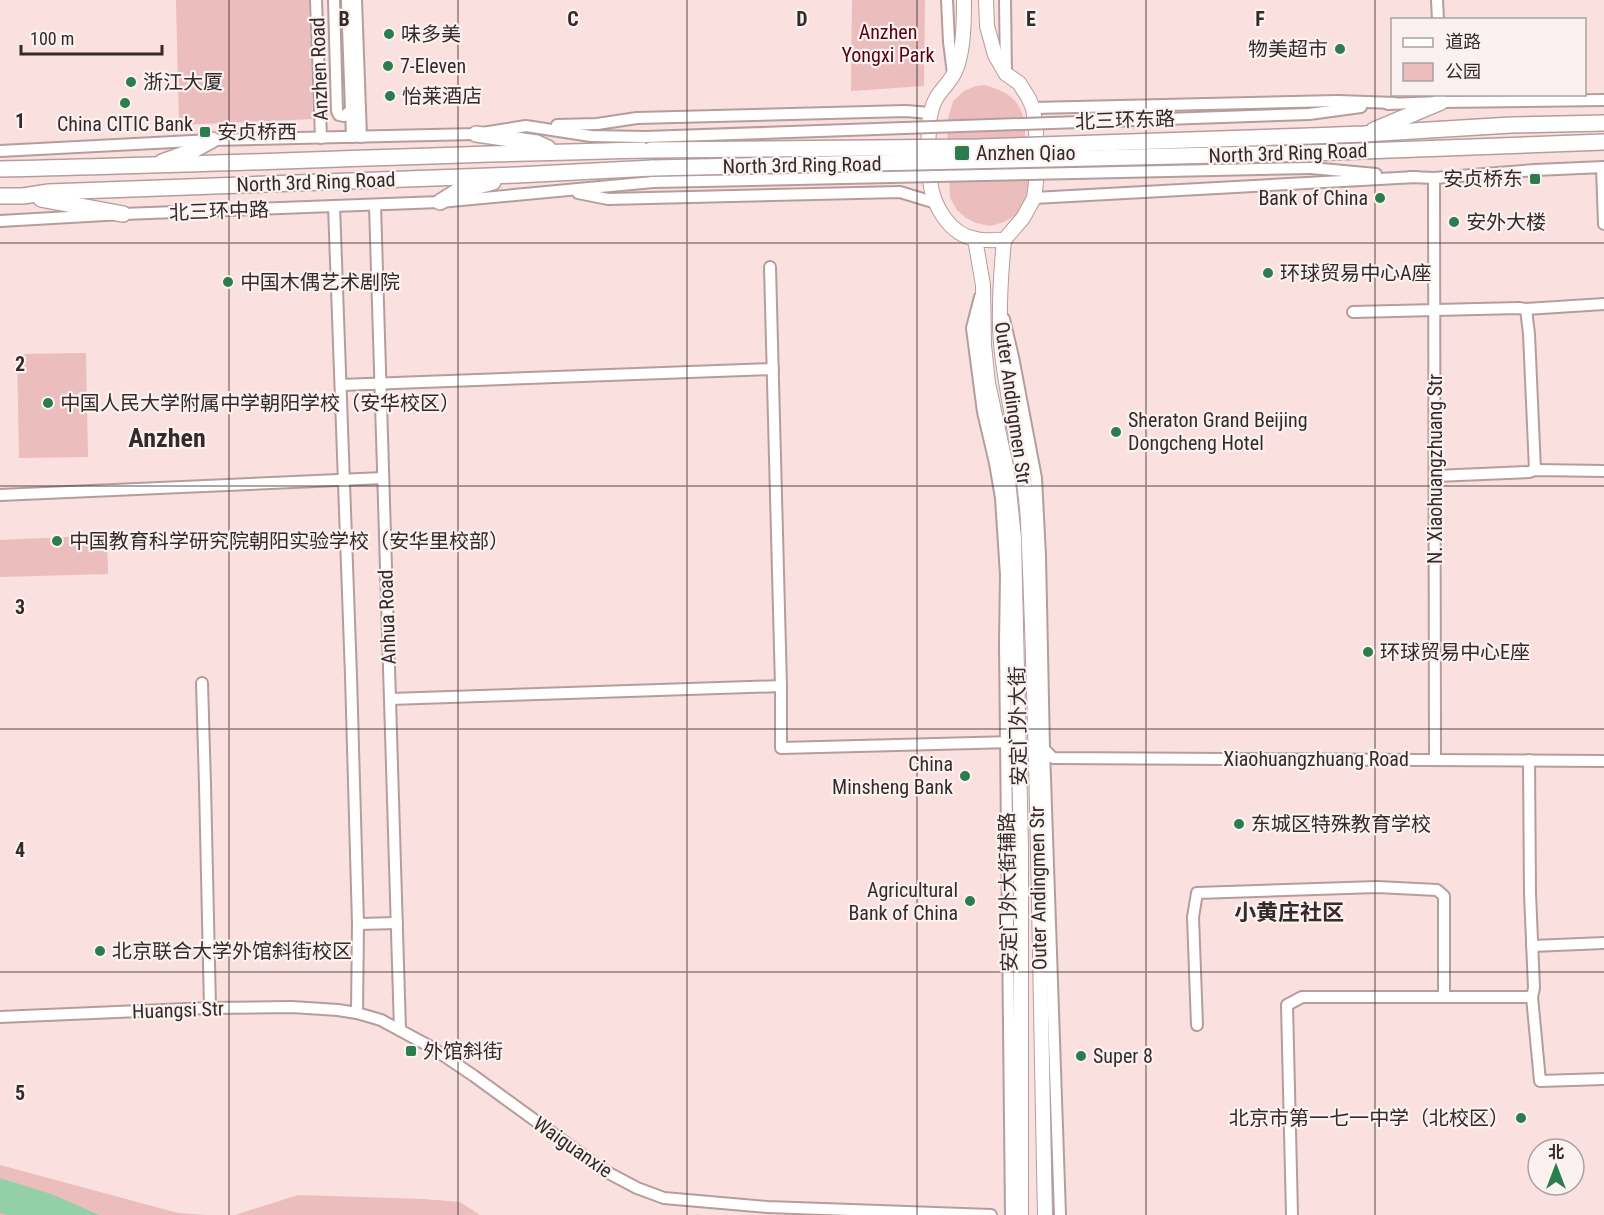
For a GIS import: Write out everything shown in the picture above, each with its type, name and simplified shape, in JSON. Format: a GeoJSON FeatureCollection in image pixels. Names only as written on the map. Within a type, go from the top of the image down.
{"type":"FeatureCollection","features":[{"type":"Feature","properties":{"kind":"highway"},"geometry":{"type":"LineString","coordinates":[[1364,134],[1441,98]]}},
{"type":"Feature","properties":{"kind":"highway","name":"North 3rd Ring Road"},"geometry":{"type":"LineString","coordinates":[[0,169],[557,152],[648,144],[979,147],[1604,123]]}},
{"type":"Feature","properties":{"kind":"highway"},"geometry":{"type":"LineString","coordinates":[[476,134],[537,143],[557,152]]}},
{"type":"Feature","properties":{"kind":"highway"},"geometry":{"type":"LineString","coordinates":[[156,166],[212,140]]}},
{"type":"Feature","properties":{"kind":"highway","name":"North 3rd Ring Road"},"geometry":{"type":"LineString","coordinates":[[0,196],[23,196],[49,192],[517,175],[653,175],[1604,142]]}},
{"type":"Feature","properties":{"kind":"highway"},"geometry":{"type":"LineString","coordinates":[[440,202],[456,192],[517,175]]}},
{"type":"Feature","properties":{"kind":"highway"},"geometry":{"type":"LineString","coordinates":[[23,196],[123,214]]}},
{"type":"Feature","properties":{"kind":"main road"},"geometry":{"type":"LineString","coordinates":[[964,0],[963,31],[953,76],[936,96],[930,113],[928,132],[930,182],[936,203],[956,231],[975,239],[1004,240],[1023,218],[1034,198],[1037,175],[1036,130],[1033,108],[1028,97],[1019,83],[1006,74],[996,55],[987,26],[986,0]]}},
{"type":"Feature","properties":{"kind":"main road","name":"安定门外大街"},"geometry":{"type":"LineString","coordinates":[[975,239],[982,285],[988,383],[1007,471],[1014,538],[1013,742],[1021,848],[1021,1215]]}},
{"type":"Feature","properties":{"kind":"main road","name":"Outer Andingmen Str"},"geometry":{"type":"LineString","coordinates":[[1004,240],[1001,278],[1001,341],[1006,382],[1023,467],[1028,519],[1039,744],[1045,1215]]}},
{"type":"Feature","properties":{"kind":"street","name":"Anzhen Road"},"geometry":{"type":"LineString","coordinates":[[316,0],[321,138]]}},
{"type":"Feature","properties":{"kind":"street","name":"Anzhen Road"},"geometry":{"type":"LineString","coordinates":[[334,0],[336,98]]}},
{"type":"Feature","properties":{"kind":"street","name":"Anzhen Road"},"geometry":{"type":"LineString","coordinates":[[347,0],[351,110],[357,137]]}},
{"type":"Feature","properties":{"kind":"street","name":"Anzhen Road"},"geometry":{"type":"LineString","coordinates":[[356,0],[357,137]]}},
{"type":"Feature","properties":{"kind":"street"},"geometry":{"type":"LineString","coordinates":[[947,0],[953,76]]}},
{"type":"Feature","properties":{"kind":"street"},"geometry":{"type":"LineString","coordinates":[[1005,0],[1006,74]]}},
{"type":"Feature","properties":{"kind":"street"},"geometry":{"type":"LineString","coordinates":[[1437,0],[1438,18]]}},
{"type":"Feature","properties":{"kind":"street"},"geometry":{"type":"LineString","coordinates":[[318,62],[336,98],[339,115],[344,116],[351,110]]}},
{"type":"Feature","properties":{"kind":"street","name":"北三环东路"},"geometry":{"type":"LineString","coordinates":[[648,144],[1309,114],[1441,98],[1604,100]]}},
{"type":"Feature","properties":{"kind":"street"},"geometry":{"type":"LineString","coordinates":[[1033,108],[1338,101],[1395,103]]}},
{"type":"Feature","properties":{"kind":"street"},"geometry":{"type":"LineString","coordinates":[[0,151],[212,140],[476,134],[526,126],[597,124],[649,118],[906,111],[930,113]]}},
{"type":"Feature","properties":{"kind":"street"},"geometry":{"type":"LineString","coordinates":[[526,126],[648,144]]}},
{"type":"Feature","properties":{"kind":"street"},"geometry":{"type":"LineString","coordinates":[[1034,198],[1603,167],[1604,225]]}},
{"type":"Feature","properties":{"kind":"street","name":"北三环中路"},"geometry":{"type":"LineString","coordinates":[[0,221],[440,202],[566,190],[653,175],[1311,168],[1416,177]]}},
{"type":"Feature","properties":{"kind":"street","name":"N. Xiaohuangzhuang Str"},"geometry":{"type":"LineString","coordinates":[[1434,178],[1435,760]]}},
{"type":"Feature","properties":{"kind":"street"},"geometry":{"type":"LineString","coordinates":[[566,190],[608,199],[900,192],[936,203]]}},
{"type":"Feature","properties":{"kind":"street","name":"Anhua Road"},"geometry":{"type":"LineString","coordinates":[[375,205],[400,1030]]}},
{"type":"Feature","properties":{"kind":"street","name":"Anhua Road"},"geometry":{"type":"LineString","coordinates":[[334,206],[358,924],[357,1013]]}},
{"type":"Feature","properties":{"kind":"street"},"geometry":{"type":"LineString","coordinates":[[770,267],[781,748],[1013,742]]}},
{"type":"Feature","properties":{"kind":"street"},"geometry":{"type":"LineString","coordinates":[[1353,312],[1526,309],[1604,304]]}},
{"type":"Feature","properties":{"kind":"street"},"geometry":{"type":"LineString","coordinates":[[1526,309],[1534,470]]}},
{"type":"Feature","properties":{"kind":"street"},"geometry":{"type":"LineString","coordinates":[[341,385],[773,369]]}},
{"type":"Feature","properties":{"kind":"street"},"geometry":{"type":"LineString","coordinates":[[1435,476],[1534,470],[1604,471]]}},
{"type":"Feature","properties":{"kind":"street"},"geometry":{"type":"LineString","coordinates":[[0,495],[383,478]]}},
{"type":"Feature","properties":{"kind":"street"},"geometry":{"type":"LineString","coordinates":[[202,683],[210,1008]]}},
{"type":"Feature","properties":{"kind":"street"},"geometry":{"type":"LineString","coordinates":[[390,699],[781,686]]}},
{"type":"Feature","properties":{"kind":"street","name":"安定门外大街辅路"},"geometry":{"type":"LineString","coordinates":[[1011,1215],[1013,742]]}},
{"type":"Feature","properties":{"kind":"street","name":"安定门外大街辅路"},"geometry":{"type":"LineString","coordinates":[[1039,744],[1060,1215]]}},
{"type":"Feature","properties":{"kind":"street","name":"Xiaohuangzhuang Road"},"geometry":{"type":"LineString","coordinates":[[1039,744],[1053,758],[1604,761]]}},
{"type":"Feature","properties":{"kind":"street"},"geometry":{"type":"LineString","coordinates":[[1529,760],[1530,893],[1534,988],[1532,997],[1540,1081],[1604,1079]]}},
{"type":"Feature","properties":{"kind":"street"},"geometry":{"type":"LineString","coordinates":[[1197,1025],[1193,916],[1197,893],[1377,887],[1437,890],[1444,896],[1444,997]]}},
{"type":"Feature","properties":{"kind":"street"},"geometry":{"type":"LineString","coordinates":[[358,924],[397,923]]}},
{"type":"Feature","properties":{"kind":"street"},"geometry":{"type":"LineString","coordinates":[[1532,946],[1604,943]]}},
{"type":"Feature","properties":{"kind":"street"},"geometry":{"type":"LineString","coordinates":[[1292,1215],[1287,1005],[1302,997],[1532,997]]}},
{"type":"Feature","properties":{"kind":"street","name":"Huangsi Str"},"geometry":{"type":"LineString","coordinates":[[0,1017],[210,1008],[292,1007],[357,1013],[381,1020],[400,1030]]}},
{"type":"Feature","properties":{"kind":"street","name":"Waiguanxie"},"geometry":{"type":"LineString","coordinates":[[400,1030],[465,1070],[603,1170],[622,1181],[664,1198],[767,1211]]}},
{"type":"Feature","properties":{"kind":"street"},"geometry":{"type":"LineString","coordinates":[[767,1211],[991,1215]]}},
{"type":"Feature","properties":{"kind":"green space"},"geometry":{"type":"Polygon","coordinates":[[[176,0],[309,0],[313,119],[179,125],[176,0]]]}},
{"type":"Feature","properties":{"kind":"green space","name":"Anzhen Yongxi Park"},"geometry":{"type":"Polygon","coordinates":[[[852,0],[925,0],[924,86],[851,91],[852,0]]]}},
{"type":"Feature","properties":{"kind":"green space"},"geometry":{"type":"Polygon","coordinates":[[[985,85],[1010,96],[1021,111],[1024,119],[1029,188],[1023,206],[1016,215],[990,226],[966,218],[957,210],[950,198],[947,122],[953,101],[964,91],[985,85]]]}},
{"type":"Feature","properties":{"kind":"green space"},"geometry":{"type":"Polygon","coordinates":[[[86,353],[88,457],[19,458],[17,354],[86,353]]]}},
{"type":"Feature","properties":{"kind":"green space"},"geometry":{"type":"Polygon","coordinates":[[[107,535],[108,574],[0,577],[0,540],[107,535]]]}},
{"type":"Feature","properties":{"kind":"green space"},"geometry":{"type":"Polygon","coordinates":[[[0,1165],[178,1213],[207,1215],[0,1215],[0,1165]]]}},
{"type":"Feature","properties":{"kind":"green space"},"geometry":{"type":"Polygon","coordinates":[[[298,1195],[460,1202],[480,1215],[235,1215],[298,1195]]]}},
{"type":"Feature","properties":{"kind":"shaded area"},"geometry":{"type":"Polygon","coordinates":[[[0,1178],[54,1195],[99,1215],[7,1215],[0,1213],[0,1178]]]}},
{"type":"Feature","properties":{"kind":"place","name":"味多美"},"geometry":{"type":"Point","coordinates":[389,34]}},
{"type":"Feature","properties":{"kind":"place","name":"物美超市"},"geometry":{"type":"Point","coordinates":[1340,49]}},
{"type":"Feature","properties":{"kind":"place","name":"7-Eleven"},"geometry":{"type":"Point","coordinates":[388,66]}},
{"type":"Feature","properties":{"kind":"place","name":"浙江大厦"},"geometry":{"type":"Point","coordinates":[131,82]}},
{"type":"Feature","properties":{"kind":"place","name":"怡莱酒店"},"geometry":{"type":"Point","coordinates":[390,96]}},
{"type":"Feature","properties":{"kind":"place","name":"China CITIC Bank"},"geometry":{"type":"Point","coordinates":[125,103]}},
{"type":"Feature","properties":{"kind":"place","name":"安贞桥西"},"geometry":{"type":"Point","coordinates":[205,132]}},
{"type":"Feature","properties":{"kind":"place","name":"Anzhen Qiao"},"geometry":{"type":"Point","coordinates":[962,153]}},
{"type":"Feature","properties":{"kind":"place","name":"安贞桥东"},"geometry":{"type":"Point","coordinates":[1535,179]}},
{"type":"Feature","properties":{"kind":"place","name":"Bank of China"},"geometry":{"type":"Point","coordinates":[1380,198]}},
{"type":"Feature","properties":{"kind":"place","name":"安外大楼"},"geometry":{"type":"Point","coordinates":[1454,222]}},
{"type":"Feature","properties":{"kind":"place","name":"环球贸易中心A座"},"geometry":{"type":"Point","coordinates":[1268,273]}},
{"type":"Feature","properties":{"kind":"place","name":"中国木偶艺术剧院"},"geometry":{"type":"Point","coordinates":[228,282]}},
{"type":"Feature","properties":{"kind":"place","name":"中国人民大学附属中学朝阳学校（安华校区）"},"geometry":{"type":"Point","coordinates":[48,403]}},
{"type":"Feature","properties":{"kind":"place","name":"Sheraton Grand Beijing Dongcheng Hotel"},"geometry":{"type":"Point","coordinates":[1116,432]}},
{"type":"Feature","properties":{"kind":"place","name":"中国教育科学研究院朝阳实验学校（安华里校部）"},"geometry":{"type":"Point","coordinates":[57,541]}},
{"type":"Feature","properties":{"kind":"place","name":"环球贸易中心E座"},"geometry":{"type":"Point","coordinates":[1368,652]}},
{"type":"Feature","properties":{"kind":"place","name":"China Minsheng Bank"},"geometry":{"type":"Point","coordinates":[965,776]}},
{"type":"Feature","properties":{"kind":"place","name":"东城区特殊教育学校"},"geometry":{"type":"Point","coordinates":[1239,824]}},
{"type":"Feature","properties":{"kind":"place","name":"Agricultural Bank of China"},"geometry":{"type":"Point","coordinates":[970,901]}},
{"type":"Feature","properties":{"kind":"place","name":"北京联合大学外馆斜街校区"},"geometry":{"type":"Point","coordinates":[100,951]}},
{"type":"Feature","properties":{"kind":"place","name":"外馆斜街"},"geometry":{"type":"Point","coordinates":[411,1051]}},
{"type":"Feature","properties":{"kind":"place","name":"Super 8"},"geometry":{"type":"Point","coordinates":[1081,1056]}},
{"type":"Feature","properties":{"kind":"place","name":"北京市第一七一中学（北校区）"},"geometry":{"type":"Point","coordinates":[1521,1118]}},
{"type":"Feature","properties":{"kind":"district","name":"Anzhen"},"geometry":{"type":"Point","coordinates":[167,438]}},
{"type":"Feature","properties":{"kind":"district","name":"小黄庄社区"},"geometry":{"type":"Point","coordinates":[1289,912]}}]}
